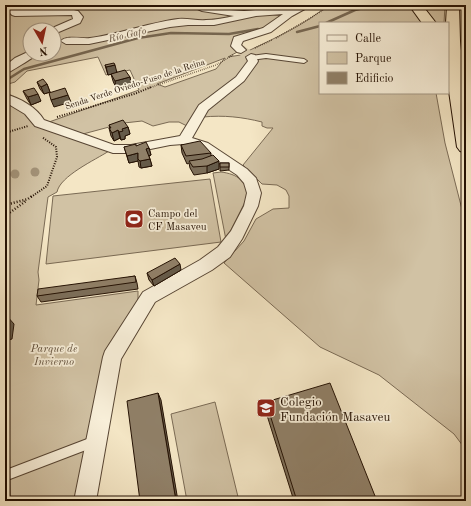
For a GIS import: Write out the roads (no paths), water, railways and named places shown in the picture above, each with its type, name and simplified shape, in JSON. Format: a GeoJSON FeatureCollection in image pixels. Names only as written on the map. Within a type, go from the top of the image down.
{"type":"FeatureCollection","features":[{"type":"Feature","properties":{"kind":"highway"},"geometry":{"type":"LineString","coordinates":[[415,5],[428,22]]}},
{"type":"Feature","properties":{"kind":"highway"},"geometry":{"type":"LineString","coordinates":[[453,5],[453,59],[457,102],[466,147]]}},
{"type":"Feature","properties":{"kind":"highway"},"geometry":{"type":"LineString","coordinates":[[447,94],[466,152]]}},
{"type":"Feature","properties":{"kind":"street"},"geometry":{"type":"LineString","coordinates":[[14,5],[13,11],[15,13],[73,12],[78,17],[77,21],[74,23],[62,27]]}},
{"type":"Feature","properties":{"kind":"street"},"geometry":{"type":"LineString","coordinates":[[194,5],[216,12],[257,14]]}},
{"type":"Feature","properties":{"kind":"street"},"geometry":{"type":"LineString","coordinates":[[184,140],[203,108],[240,78],[253,61],[236,46],[238,39],[267,30],[296,10],[307,5]]}},
{"type":"Feature","properties":{"kind":"street"},"geometry":{"type":"LineString","coordinates":[[62,40],[86,42],[103,40],[127,32],[183,22],[218,22],[257,14],[296,10]]}},
{"type":"Feature","properties":{"kind":"street"},"geometry":{"type":"LineString","coordinates":[[5,71],[22,59]]}},
{"type":"Feature","properties":{"kind":"street"},"geometry":{"type":"LineString","coordinates":[[5,98],[15,102],[37,117],[35,124],[113,149],[131,149],[170,141],[184,140],[203,146],[242,172],[250,181],[254,193],[251,206],[237,235],[224,252],[206,265],[149,297],[112,358],[85,501]]}},
{"type":"Feature","properties":{"kind":"lane"},"geometry":{"type":"LineString","coordinates":[[246,54],[304,61]]}},
{"type":"Feature","properties":{"kind":"lane"},"geometry":{"type":"LineString","coordinates":[[10,474],[97,441]]}},
{"type":"Feature","properties":{"kind":"waterway","name":"Río Gafo"},"geometry":{"type":"LineString","coordinates":[[328,22],[355,10],[376,5]]}},
{"type":"Feature","properties":{"kind":"waterway","name":"Río Gafo"},"geometry":{"type":"LineString","coordinates":[[297,32],[319,26]]}},
{"type":"Feature","properties":{"kind":"waterway","name":"Río Gafo"},"geometry":{"type":"LineString","coordinates":[[5,81],[24,69],[138,38],[171,33],[229,34],[258,29]]}},
{"type":"Feature","properties":{"kind":"tunnel"},"geometry":{"type":"LineString","coordinates":[[241,50],[251,57]]}},
{"type":"Feature","properties":{"kind":"place","name":"Campo del CF Masaveu"},"geometry":{"type":"Point","coordinates":[134,219]}},
{"type":"Feature","properties":{"kind":"place","name":"Colegio Fundación Masaveu"},"geometry":{"type":"Point","coordinates":[266,408]}},
{"type":"Feature","properties":{"kind":"park label","name":"Parque de Invierno"},"geometry":{"type":"Point","coordinates":[54,354]}}]}
